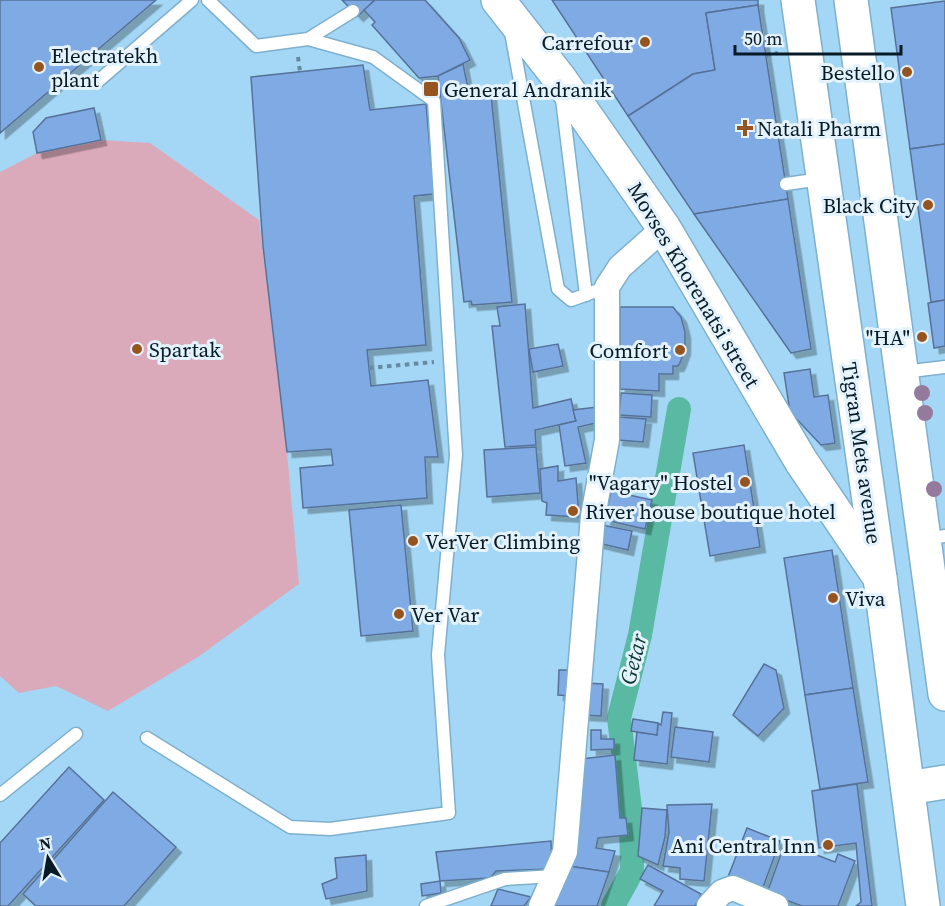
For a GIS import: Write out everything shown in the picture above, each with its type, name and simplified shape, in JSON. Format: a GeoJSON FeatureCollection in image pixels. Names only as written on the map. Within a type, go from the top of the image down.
{"type":"FeatureCollection","features":[{"type":"Feature","properties":{"kind":"main road","name":"Tigran Mets avenue"},"geometry":{"type":"LineString","coordinates":[[798,0],[880,578],[922,906]]}},
{"type":"Feature","properties":{"kind":"main road"},"geometry":{"type":"LineString","coordinates":[[852,0],[902,373],[934,538],[945,694]]}},
{"type":"Feature","properties":{"kind":"main road","name":"Movses Khorenatsi street"},"geometry":{"type":"LineString","coordinates":[[503,5],[560,80],[664,228],[801,461],[880,578]]}},
{"type":"Feature","properties":{"kind":"main road"},"geometry":{"type":"LineString","coordinates":[[908,788],[945,782]]}},
{"type":"Feature","properties":{"kind":"street"},"geometry":{"type":"LineString","coordinates":[[541,906],[564,852],[593,516],[607,440],[596,291],[664,228]]}},
{"type":"Feature","properties":{"kind":"street"},"geometry":{"type":"LineString","coordinates":[[709,906],[722,892],[733,888],[776,906]]}},
{"type":"Feature","properties":{"kind":"lane"},"geometry":{"type":"LineString","coordinates":[[97,82],[192,0]]}},
{"type":"Feature","properties":{"kind":"lane"},"geometry":{"type":"LineString","coordinates":[[147,738],[290,827],[330,828],[449,813],[438,655],[456,455],[434,101],[373,57],[308,39],[256,46],[208,0]]}},
{"type":"Feature","properties":{"kind":"lane"},"geometry":{"type":"LineString","coordinates":[[503,5],[558,290],[571,300],[596,291],[560,80]]}},
{"type":"Feature","properties":{"kind":"lane"},"geometry":{"type":"LineString","coordinates":[[308,39],[353,11]]}},
{"type":"Feature","properties":{"kind":"lane"},"geometry":{"type":"LineString","coordinates":[[786,184],[822,179]]}},
{"type":"Feature","properties":{"kind":"lane"},"geometry":{"type":"LineString","coordinates":[[902,373],[945,367]]}},
{"type":"Feature","properties":{"kind":"lane"},"geometry":{"type":"LineString","coordinates":[[0,795],[76,734]]}},
{"type":"Feature","properties":{"kind":"lane"},"geometry":{"type":"LineString","coordinates":[[426,906],[505,879],[555,876]]}},
{"type":"Feature","properties":{"kind":"path"},"geometry":{"type":"LineString","coordinates":[[766,55],[778,53]]}},
{"type":"Feature","properties":{"kind":"path"},"geometry":{"type":"LineString","coordinates":[[369,368],[450,361]]}},
{"type":"Feature","properties":{"kind":"shaded area","name":"Spartak"},"geometry":{"type":"Polygon","coordinates":[[[101,140],[150,143],[259,220],[287,452],[299,584],[198,657],[108,711],[56,686],[19,693],[0,676],[0,172],[37,153],[101,140]]]}},
{"type":"Feature","properties":{"kind":"building","name":"Electratekh plant"},"geometry":{"type":"Polygon","coordinates":[[[0,0],[156,0],[0,133],[0,0]]]}},
{"type":"Feature","properties":{"kind":"building"},"geometry":{"type":"Polygon","coordinates":[[[342,0],[375,0],[358,16],[342,0]]]}},
{"type":"Feature","properties":{"kind":"building"},"geometry":{"type":"Polygon","coordinates":[[[375,0],[425,0],[459,38],[470,60],[438,76],[419,78],[372,25],[375,22],[364,10],[375,0]]]}},
{"type":"Feature","properties":{"kind":"building","name":"Carrefour"},"geometry":{"type":"Polygon","coordinates":[[[552,0],[758,0],[758,5],[706,13],[715,70],[693,74],[628,116],[552,0]]]}},
{"type":"Feature","properties":{"kind":"building"},"geometry":{"type":"Polygon","coordinates":[[[945,1],[945,144],[910,149],[891,8],[945,1]]]}},
{"type":"Feature","properties":{"kind":"building"},"geometry":{"type":"Polygon","coordinates":[[[758,5],[788,199],[694,214],[628,116],[693,74],[715,70],[706,13],[758,5]]]}},
{"type":"Feature","properties":{"kind":"building"},"geometry":{"type":"Polygon","coordinates":[[[463,64],[470,98],[491,94],[512,302],[472,305],[471,301],[464,302],[438,76],[463,64]]]}},
{"type":"Feature","properties":{"kind":"building"},"geometry":{"type":"Polygon","coordinates":[[[363,65],[370,110],[426,104],[434,194],[414,196],[426,345],[367,350],[371,386],[428,380],[438,457],[425,457],[427,498],[303,508],[300,468],[333,465],[331,449],[287,452],[263,246],[251,77],[363,65]]]}},
{"type":"Feature","properties":{"kind":"building"},"geometry":{"type":"Polygon","coordinates":[[[94,108],[101,140],[37,153],[33,132],[46,118],[94,108]]]}},
{"type":"Feature","properties":{"kind":"building"},"geometry":{"type":"Polygon","coordinates":[[[945,144],[945,300],[931,302],[910,149],[945,144]]]}},
{"type":"Feature","properties":{"kind":"building"},"geometry":{"type":"Polygon","coordinates":[[[788,199],[811,349],[791,353],[694,214],[788,199]]]}},
{"type":"Feature","properties":{"kind":"building"},"geometry":{"type":"Polygon","coordinates":[[[945,300],[945,346],[934,348],[928,303],[945,300]]]}},
{"type":"Feature","properties":{"kind":"building"},"geometry":{"type":"Polygon","coordinates":[[[525,304],[533,408],[571,399],[576,421],[535,430],[536,445],[505,447],[492,326],[500,326],[497,307],[525,304]]]}},
{"type":"Feature","properties":{"kind":"building"},"geometry":{"type":"Polygon","coordinates":[[[620,307],[673,307],[681,317],[685,332],[685,349],[678,366],[673,366],[673,374],[659,374],[659,391],[620,389],[620,307]]]}},
{"type":"Feature","properties":{"kind":"building"},"geometry":{"type":"Polygon","coordinates":[[[558,344],[563,366],[533,372],[529,349],[558,344]]]}},
{"type":"Feature","properties":{"kind":"building"},"geometry":{"type":"Polygon","coordinates":[[[810,369],[814,397],[828,395],[835,443],[821,445],[790,412],[784,373],[810,369]]]}},
{"type":"Feature","properties":{"kind":"building"},"geometry":{"type":"Polygon","coordinates":[[[621,393],[652,395],[651,417],[619,415],[621,393]]]}},
{"type":"Feature","properties":{"kind":"building"},"geometry":{"type":"Polygon","coordinates":[[[597,407],[596,423],[578,427],[586,463],[565,466],[559,425],[576,421],[573,410],[597,407]]]}},
{"type":"Feature","properties":{"kind":"building"},"geometry":{"type":"Polygon","coordinates":[[[619,417],[646,419],[643,442],[617,440],[619,417]]]}},
{"type":"Feature","properties":{"kind":"building"},"geometry":{"type":"Polygon","coordinates":[[[744,445],[760,547],[710,556],[693,453],[744,445]]]}},
{"type":"Feature","properties":{"kind":"building"},"geometry":{"type":"Polygon","coordinates":[[[536,447],[540,493],[487,497],[484,450],[536,447]]]}},
{"type":"Feature","properties":{"kind":"building"},"geometry":{"type":"Polygon","coordinates":[[[558,466],[558,481],[576,478],[579,517],[546,515],[547,503],[542,501],[540,469],[558,466]]]}},
{"type":"Feature","properties":{"kind":"building"},"geometry":{"type":"Polygon","coordinates":[[[611,491],[652,500],[645,529],[605,520],[611,491]]]}},
{"type":"Feature","properties":{"kind":"building"},"geometry":{"type":"Polygon","coordinates":[[[401,505],[413,631],[361,636],[349,510],[401,505]]]}},
{"type":"Feature","properties":{"kind":"building"},"geometry":{"type":"Polygon","coordinates":[[[602,525],[632,531],[628,550],[598,543],[602,525]]]}},
{"type":"Feature","properties":{"kind":"building"},"geometry":{"type":"Polygon","coordinates":[[[832,550],[853,688],[805,695],[784,558],[832,550]]]}},
{"type":"Feature","properties":{"kind":"building"},"geometry":{"type":"Polygon","coordinates":[[[764,664],[776,670],[784,708],[758,736],[733,715],[764,664]]]}},
{"type":"Feature","properties":{"kind":"building"},"geometry":{"type":"Polygon","coordinates":[[[559,670],[571,670],[570,696],[558,695],[559,670]]]}},
{"type":"Feature","properties":{"kind":"building"},"geometry":{"type":"Polygon","coordinates":[[[586,683],[603,684],[601,716],[584,715],[586,683]]]}},
{"type":"Feature","properties":{"kind":"building"},"geometry":{"type":"Polygon","coordinates":[[[853,688],[868,782],[820,789],[805,695],[853,688]]]}},
{"type":"Feature","properties":{"kind":"building"},"geometry":{"type":"Polygon","coordinates":[[[663,712],[672,713],[667,764],[634,760],[637,732],[657,735],[658,723],[661,725],[663,712]]]}},
{"type":"Feature","properties":{"kind":"building"},"geometry":{"type":"Polygon","coordinates":[[[633,719],[658,723],[657,735],[631,731],[633,719]]]}},
{"type":"Feature","properties":{"kind":"building"},"geometry":{"type":"Polygon","coordinates":[[[675,727],[713,732],[709,762],[671,757],[675,727]]]}},
{"type":"Feature","properties":{"kind":"building"},"geometry":{"type":"Polygon","coordinates":[[[591,730],[601,730],[601,739],[614,739],[614,749],[591,750],[591,730]]]}},
{"type":"Feature","properties":{"kind":"building"},"geometry":{"type":"Polygon","coordinates":[[[615,755],[620,818],[626,818],[628,835],[598,838],[596,848],[615,851],[609,872],[568,866],[581,759],[615,755]]]}},
{"type":"Feature","properties":{"kind":"building"},"geometry":{"type":"Polygon","coordinates":[[[69,767],[104,800],[8,906],[0,906],[0,843],[69,767]]]}},
{"type":"Feature","properties":{"kind":"building","name":"Ani Central Inn"},"geometry":{"type":"Polygon","coordinates":[[[857,784],[872,906],[856,906],[861,902],[856,843],[819,848],[812,791],[857,784]]]}},
{"type":"Feature","properties":{"kind":"building"},"geometry":{"type":"Polygon","coordinates":[[[113,792],[176,847],[124,906],[36,906],[23,894],[113,792]]]}},
{"type":"Feature","properties":{"kind":"building"},"geometry":{"type":"Polygon","coordinates":[[[712,804],[704,881],[680,879],[680,868],[663,866],[669,832],[667,805],[712,804]]]}},
{"type":"Feature","properties":{"kind":"building"},"geometry":{"type":"Polygon","coordinates":[[[642,808],[667,810],[665,837],[658,865],[638,856],[642,808]]]}},
{"type":"Feature","properties":{"kind":"building"},"geometry":{"type":"Polygon","coordinates":[[[747,828],[780,841],[762,890],[728,877],[747,828]]]}},
{"type":"Feature","properties":{"kind":"building"},"geometry":{"type":"Polygon","coordinates":[[[551,841],[552,869],[496,871],[490,878],[440,881],[436,852],[551,841]]]}},
{"type":"Feature","properties":{"kind":"building"},"geometry":{"type":"Polygon","coordinates":[[[785,843],[835,862],[838,854],[855,861],[838,906],[802,906],[767,893],[785,843]]]}},
{"type":"Feature","properties":{"kind":"building"},"geometry":{"type":"Polygon","coordinates":[[[366,855],[367,891],[326,899],[322,884],[337,878],[335,858],[366,855]]]}},
{"type":"Feature","properties":{"kind":"building"},"geometry":{"type":"Polygon","coordinates":[[[648,865],[701,894],[695,906],[654,906],[663,891],[640,879],[648,865]]]}},
{"type":"Feature","properties":{"kind":"building"},"geometry":{"type":"Polygon","coordinates":[[[568,866],[609,872],[597,906],[552,906],[568,866]]]}},
{"type":"Feature","properties":{"kind":"building"},"geometry":{"type":"Polygon","coordinates":[[[440,881],[441,893],[422,896],[421,884],[440,881]]]}},
{"type":"Feature","properties":{"kind":"building"},"geometry":{"type":"Polygon","coordinates":[[[498,889],[531,897],[524,906],[491,906],[498,889]]]}},
{"type":"Feature","properties":{"kind":"waterway","name":"Getar"},"geometry":{"type":"LineString","coordinates":[[613,906],[632,871],[631,817],[619,718],[640,635],[679,409]]}},
{"type":"Feature","properties":{"kind":"place","name":"Carrefour"},"geometry":{"type":"Point","coordinates":[645,42]}},
{"type":"Feature","properties":{"kind":"place","name":"Electratekh plant"},"geometry":{"type":"Point","coordinates":[39,67]}},
{"type":"Feature","properties":{"kind":"place","name":"Bestello"},"geometry":{"type":"Point","coordinates":[907,72]}},
{"type":"Feature","properties":{"kind":"place","name":"General Andranik"},"geometry":{"type":"Point","coordinates":[431,89]}},
{"type":"Feature","properties":{"kind":"place","name":"Natali Pharm"},"geometry":{"type":"Point","coordinates":[745,128]}},
{"type":"Feature","properties":{"kind":"place","name":"Black City"},"geometry":{"type":"Point","coordinates":[928,205]}},
{"type":"Feature","properties":{"kind":"place","name":"\"HA\""},"geometry":{"type":"Point","coordinates":[922,337]}},
{"type":"Feature","properties":{"kind":"place","name":"Spartak"},"geometry":{"type":"Point","coordinates":[137,349]}},
{"type":"Feature","properties":{"kind":"place","name":"Comfort"},"geometry":{"type":"Point","coordinates":[680,350]}},
{"type":"Feature","properties":{"kind":"place","name":"\"Vagary\" Hostel"},"geometry":{"type":"Point","coordinates":[745,482]}},
{"type":"Feature","properties":{"kind":"place","name":"River house boutique hotel"},"geometry":{"type":"Point","coordinates":[573,511]}},
{"type":"Feature","properties":{"kind":"place","name":"VerVer Climbing"},"geometry":{"type":"Point","coordinates":[413,541]}},
{"type":"Feature","properties":{"kind":"place","name":"Viva"},"geometry":{"type":"Point","coordinates":[833,598]}},
{"type":"Feature","properties":{"kind":"place","name":"Ver Var"},"geometry":{"type":"Point","coordinates":[399,614]}},
{"type":"Feature","properties":{"kind":"place","name":"Ani Central Inn"},"geometry":{"type":"Point","coordinates":[828,845]}}]}
